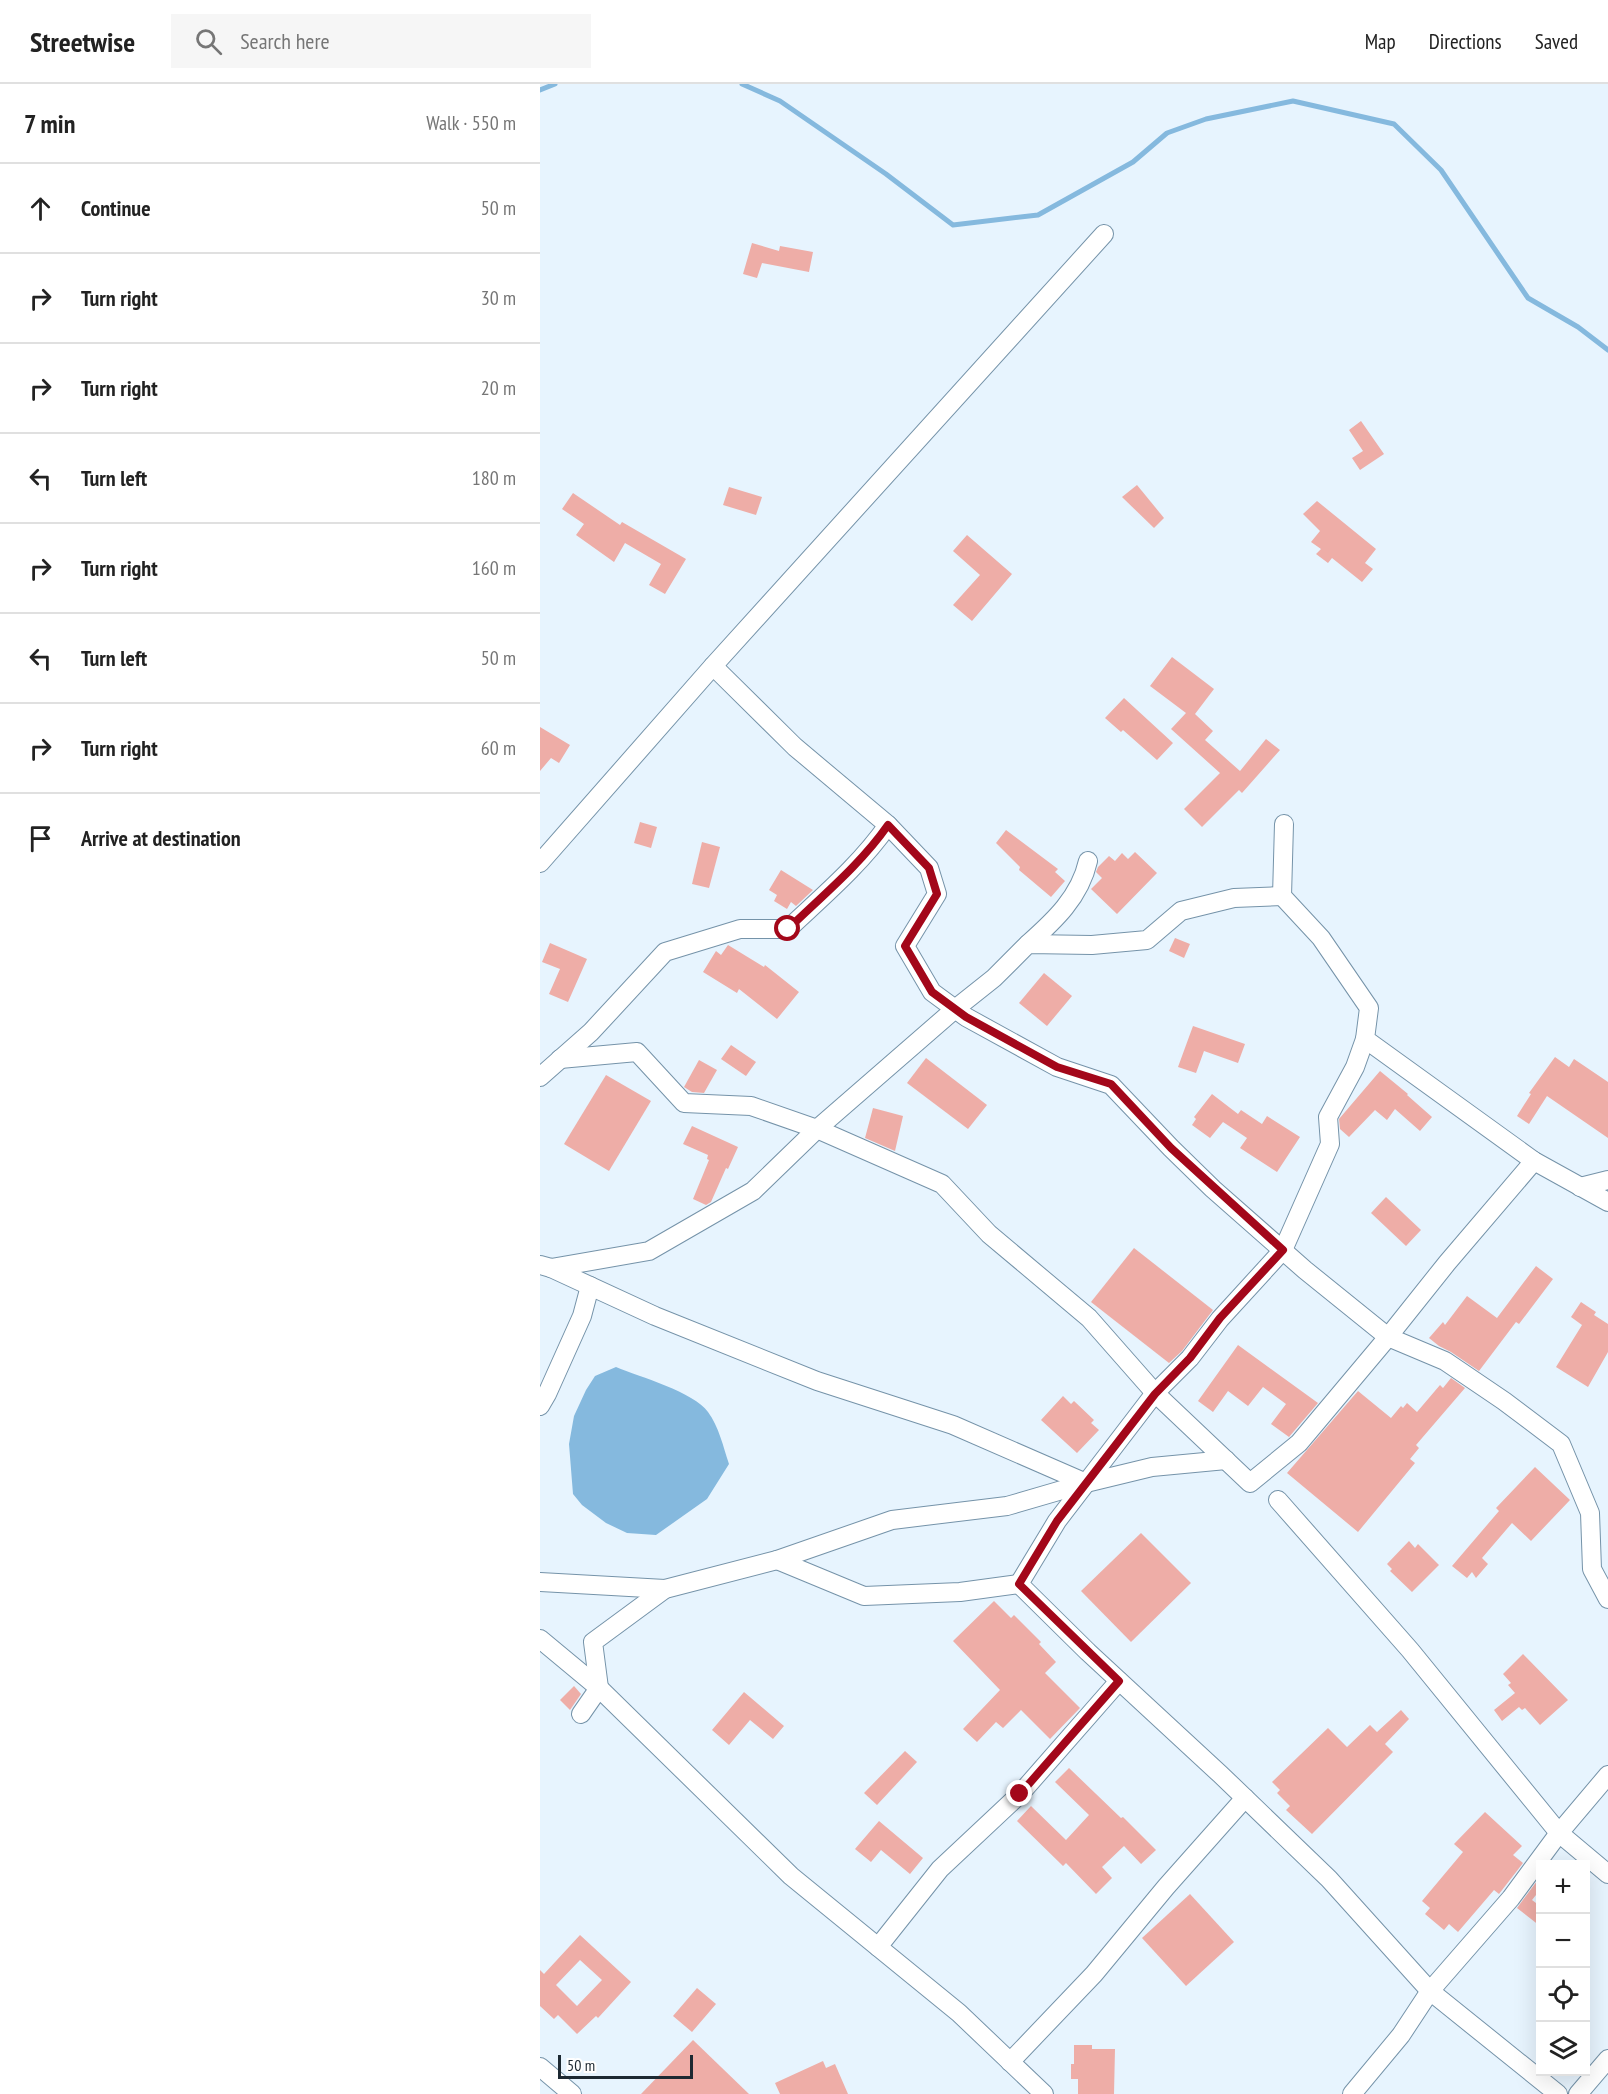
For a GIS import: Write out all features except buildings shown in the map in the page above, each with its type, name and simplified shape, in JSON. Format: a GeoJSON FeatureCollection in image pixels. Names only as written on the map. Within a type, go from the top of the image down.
{"type":"FeatureCollection","features":[{"type":"Feature","properties":{"kind":"street"},"geometry":{"type":"LineString","coordinates":[[540,863],[713,666],[1104,234]]}},
{"type":"Feature","properties":{"kind":"street"},"geometry":{"type":"LineString","coordinates":[[713,666],[795,747],[888,825],[929,868],[937,894],[905,946],[932,992],[966,1017],[1057,1067],[1111,1084],[1171,1148],[1283,1250],[1388,1337],[1445,1361],[1504,1401],[1561,1444],[1590,1513],[1592,1569],[1608,1599]]}},
{"type":"Feature","properties":{"kind":"street"},"geometry":{"type":"LineString","coordinates":[[1019,1584],[1057,1521],[1155,1394],[1190,1358],[1220,1318],[1283,1250],[1330,1144],[1328,1117],[1355,1067],[1365,1039],[1369,1008],[1321,938],[1282,896],[1284,824]]}},
{"type":"Feature","properties":{"kind":"street"},"geometry":{"type":"LineString","coordinates":[[540,1077],[591,1032],[664,952],[740,929],[788,929],[873,848],[888,825]]}},
{"type":"Feature","properties":{"kind":"street"},"geometry":{"type":"LineString","coordinates":[[546,1267],[648,1251],[753,1191],[817,1130],[955,1009],[994,978],[1056,919],[1074,895],[1088,861]]}},
{"type":"Feature","properties":{"kind":"street"},"geometry":{"type":"LineString","coordinates":[[1028,944],[1092,945],[1147,940],[1181,911],[1234,898],[1282,896]]}},
{"type":"Feature","properties":{"kind":"street"},"geometry":{"type":"LineString","coordinates":[[1365,1039],[1534,1161],[1608,1202]]}},
{"type":"Feature","properties":{"kind":"street"},"geometry":{"type":"LineString","coordinates":[[560,1059],[637,1052],[684,1102],[751,1106],[817,1130],[942,1184],[988,1234],[1089,1318],[1155,1394],[1250,1483],[1299,1443],[1534,1161]]}},
{"type":"Feature","properties":{"kind":"street"},"geometry":{"type":"LineString","coordinates":[[1580,1187],[1608,1180]]}},
{"type":"Feature","properties":{"kind":"street"},"geometry":{"type":"LineString","coordinates":[[546,1267],[655,1316],[817,1382],[953,1425],[1086,1483]]}},
{"type":"Feature","properties":{"kind":"street"},"geometry":{"type":"LineString","coordinates":[[540,1406],[582,1316],[590,1286]]}},
{"type":"Feature","properties":{"kind":"street"},"geometry":{"type":"LineString","coordinates":[[540,1582],[665,1588],[777,1560],[892,1520],[1007,1506],[1152,1467],[1226,1460]]}},
{"type":"Feature","properties":{"kind":"street"},"geometry":{"type":"LineString","coordinates":[[1278,1500],[1410,1650],[1559,1833],[1608,1874]]}},
{"type":"Feature","properties":{"kind":"street"},"geometry":{"type":"LineString","coordinates":[[777,1560],[864,1596],[960,1592],[1019,1584]]}},
{"type":"Feature","properties":{"kind":"street"},"geometry":{"type":"LineString","coordinates":[[1019,1584],[1329,1880],[1430,1991],[1558,2094]]}},
{"type":"Feature","properties":{"kind":"street"},"geometry":{"type":"LineString","coordinates":[[581,1714],[599,1688],[593,1642],[665,1588]]}},
{"type":"Feature","properties":{"kind":"street"},"geometry":{"type":"LineString","coordinates":[[540,1639],[599,1688],[791,1876],[959,2013],[1044,2094]]}},
{"type":"Feature","properties":{"kind":"street"},"geometry":{"type":"LineString","coordinates":[[878,1947],[940,1869],[1020,1794],[1119,1681]]}},
{"type":"Feature","properties":{"kind":"street"},"geometry":{"type":"LineString","coordinates":[[1352,2094],[1401,2035],[1430,1991],[1511,1898],[1559,1833],[1608,1775]]}},
{"type":"Feature","properties":{"kind":"street"},"geometry":{"type":"LineString","coordinates":[[1010,2062],[1094,1974],[1166,1887],[1245,1798]]}},
{"type":"Feature","properties":{"kind":"street"},"geometry":{"type":"LineString","coordinates":[[1578,2094],[1608,2059]]}},
{"type":"Feature","properties":{"kind":"street"},"geometry":{"type":"LineString","coordinates":[[540,2067],[572,2094]]}},
{"type":"Feature","properties":{"kind":"water"},"geometry":{"type":"Polygon","coordinates":[[[616,1367],[679,1392],[701,1405],[715,1424],[729,1464],[707,1499],[656,1535],[627,1533],[606,1523],[582,1505],[573,1494],[569,1444],[574,1416],[595,1376],[616,1367]]]}},
{"type":"Feature","properties":{"kind":"waterway"},"geometry":{"type":"LineString","coordinates":[[540,90],[555,84]]}},
{"type":"Feature","properties":{"kind":"waterway"},"geometry":{"type":"LineString","coordinates":[[742,84],[780,101],[886,174],[953,225],[1038,215],[1133,162],[1167,133],[1206,119],[1293,101],[1394,124],[1441,170],[1528,298],[1578,327],[1608,350]]}},
{"type":"Feature","properties":{"kind":"route"},"geometry":{"type":"LineString","coordinates":[[788,929],[873,848],[888,825],[929,868],[937,894],[905,946],[932,992],[966,1017],[1057,1067],[1111,1084],[1171,1148],[1283,1250],[1220,1318],[1190,1358],[1155,1394],[1057,1521],[1019,1584],[1119,1681],[1020,1794]]}}]}
